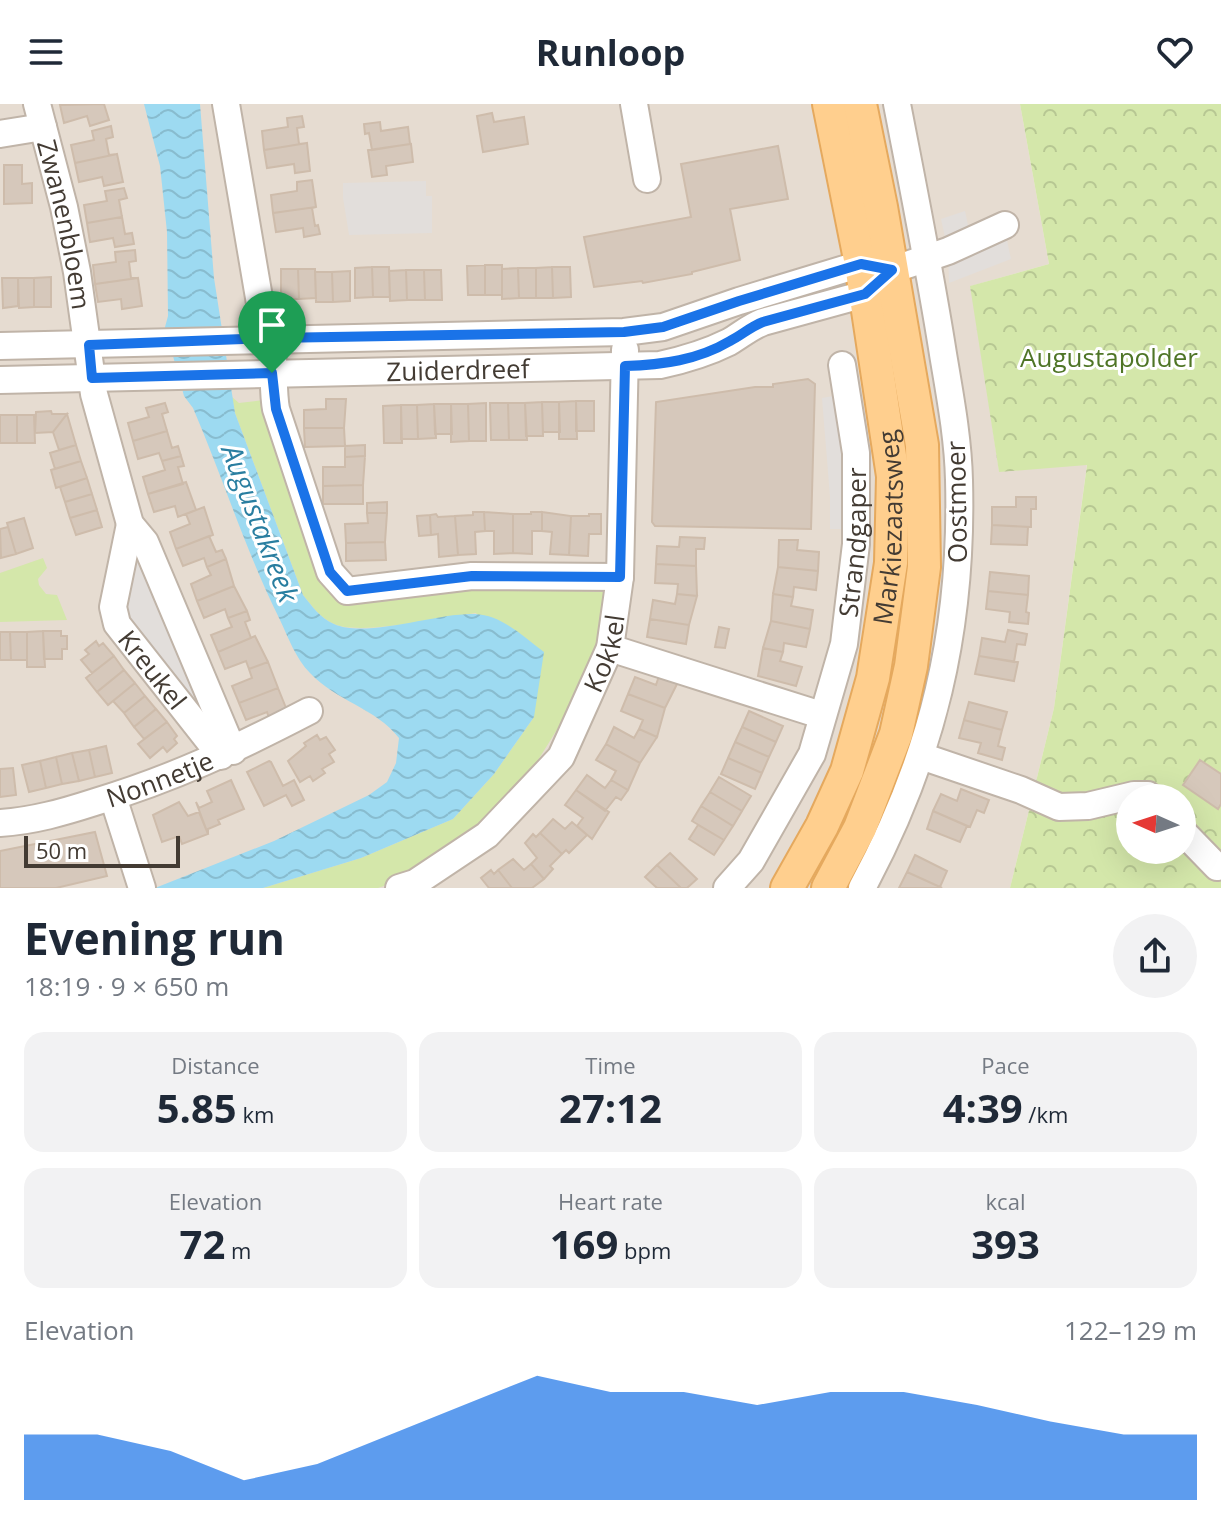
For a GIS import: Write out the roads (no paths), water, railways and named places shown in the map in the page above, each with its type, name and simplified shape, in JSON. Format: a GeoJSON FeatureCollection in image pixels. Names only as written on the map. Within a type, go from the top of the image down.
{"type":"FeatureCollection","features":[{"type":"Feature","properties":{"kind":"main road","name":"Markiezaatsweg"},"geometry":{"type":"LineString","coordinates":[[828,888],[860,828],[896,734],[911,666],[924,567],[922,445],[872,276],[829,104]]}},
{"type":"Feature","properties":{"kind":"main road","name":"Markiezaatsweg"},"geometry":{"type":"LineString","coordinates":[[787,888],[822,826],[847,771],[873,678],[891,563],[893,476],[872,276],[860,104]]}},
{"type":"Feature","properties":{"kind":"street"},"geometry":{"type":"LineString","coordinates":[[226,104],[264,327],[272,338],[276,409],[330,572],[347,591],[472,576],[620,577]]}},
{"type":"Feature","properties":{"kind":"street"},"geometry":{"type":"LineString","coordinates":[[634,104],[647,179]]}},
{"type":"Feature","properties":{"kind":"street","name":"Oostmoer"},"geometry":{"type":"LineString","coordinates":[[862,888],[921,756],[938,700],[957,576],[959,478],[952,409],[897,104]]}},
{"type":"Feature","properties":{"kind":"street"},"geometry":{"type":"LineString","coordinates":[[0,134],[40,116]]}},
{"type":"Feature","properties":{"kind":"street","name":"Zwanenbloem"},"geometry":{"type":"LineString","coordinates":[[40,116],[69,233],[92,378]]}},
{"type":"Feature","properties":{"kind":"street","name":"Zuiderdreef"},"geometry":{"type":"LineString","coordinates":[[0,380],[660,365],[687,359],[730,341],[749,327],[1005,225]]}},
{"type":"Feature","properties":{"kind":"street","name":"Zuiderdreef"},"geometry":{"type":"LineString","coordinates":[[0,346],[624,332],[663,327],[739,301],[872,276]]}},
{"type":"Feature","properties":{"kind":"street","name":"Kokkel"},"geometry":{"type":"LineString","coordinates":[[399,888],[415,883],[487,835],[561,757],[610,648],[620,577],[624,332]]}},
{"type":"Feature","properties":{"kind":"street","name":"Strandgaper"},"geometry":{"type":"LineString","coordinates":[[727,888],[751,861],[812,754],[844,644],[856,544],[856,453],[842,365]]}},
{"type":"Feature","properties":{"kind":"street","name":"Kreukel"},"geometry":{"type":"LineString","coordinates":[[92,378],[130,524],[145,542],[227,754]]}},
{"type":"Feature","properties":{"kind":"street","name":"Kreukel"},"geometry":{"type":"LineString","coordinates":[[130,524],[113,607],[114,617],[227,754]]}},
{"type":"Feature","properties":{"kind":"street"},"geometry":{"type":"LineString","coordinates":[[610,648],[821,715]]}},
{"type":"Feature","properties":{"kind":"street","name":"Nonnetje"},"geometry":{"type":"LineString","coordinates":[[0,823],[20,822],[165,780],[227,754],[309,711]]}},
{"type":"Feature","properties":{"kind":"street"},"geometry":{"type":"LineString","coordinates":[[921,756],[1021,790],[1059,807],[1088,806],[1116,799]]}},
{"type":"Feature","properties":{"kind":"street"},"geometry":{"type":"LineString","coordinates":[[113,797],[141,884]]}},
{"type":"Feature","properties":{"kind":"street"},"geometry":{"type":"LineString","coordinates":[[1196,845],[1217,867]]}},
{"type":"Feature","properties":{"kind":"water","name":"Augustakreek"},"geometry":{"type":"Polygon","coordinates":[[[144,104],[200,104],[214,278],[235,413],[303,595],[325,618],[348,628],[383,627],[460,614],[485,615],[512,628],[544,652],[534,717],[494,774],[453,819],[361,858],[263,888],[155,888],[274,841],[369,795],[387,782],[396,763],[399,738],[379,719],[320,683],[301,661],[256,568],[193,408],[184,396],[165,327],[168,316],[167,232],[160,166],[144,104]]]}},
{"type":"Feature","properties":{"kind":"park label","name":"Augustapolder"},"geometry":{"type":"Point","coordinates":[1109,357]}}]}
